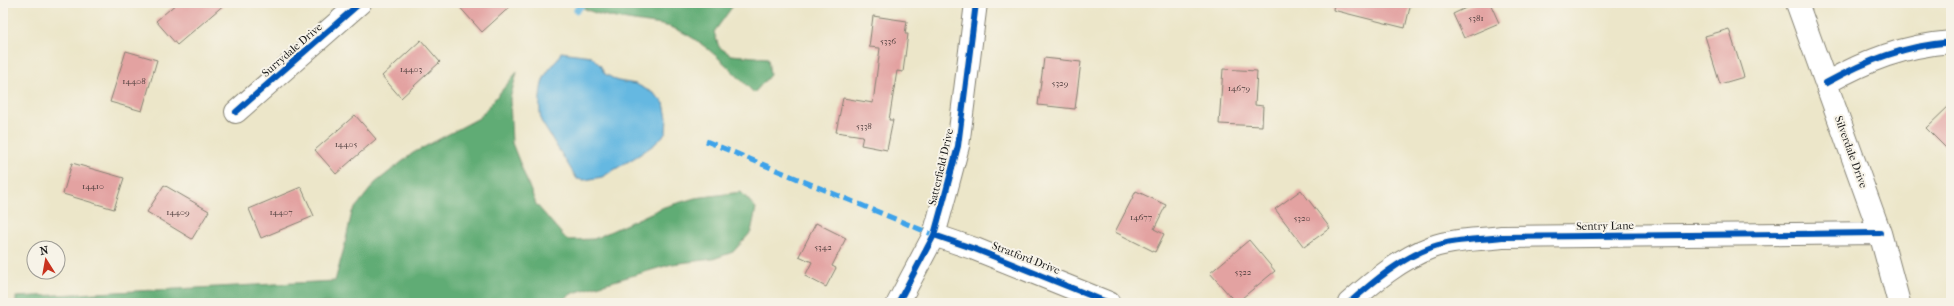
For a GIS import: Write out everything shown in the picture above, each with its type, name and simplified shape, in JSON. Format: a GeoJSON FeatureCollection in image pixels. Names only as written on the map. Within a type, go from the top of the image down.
{"type":"FeatureCollection","features":[{"type":"Feature","properties":{"kind":"street","name":"Surrydale Drive"},"geometry":{"type":"LineString","coordinates":[[236,112],[360,3]]}},
{"type":"Feature","properties":{"kind":"street","name":"Satterfield Drive"},"geometry":{"type":"LineString","coordinates":[[898,303],[934,235],[958,146],[976,3]]}},
{"type":"Feature","properties":{"kind":"street","name":"Silverdale Drive"},"geometry":{"type":"LineString","coordinates":[[1797,3],[1880,233],[1891,268],[1899,303]]}},
{"type":"Feature","properties":{"kind":"street"},"geometry":{"type":"LineString","coordinates":[[1826,83],[1861,64],[1898,51],[1929,44],[1951,42]]}},
{"type":"Feature","properties":{"kind":"street","name":"Sentry Lane"},"geometry":{"type":"LineString","coordinates":[[1349,303],[1378,276],[1414,255],[1433,247],[1453,242],[1502,237],[1880,233]]}},
{"type":"Feature","properties":{"kind":"street","name":"Stratford Drive"},"geometry":{"type":"LineString","coordinates":[[934,235],[989,254],[1110,303]]}},
{"type":"Feature","properties":{"kind":"green space"},"geometry":{"type":"Polygon","coordinates":[[[577,3],[735,3],[714,32],[719,47],[731,55],[768,58],[770,75],[754,93],[712,52],[687,35],[662,25],[592,12],[583,8],[577,3]]]}},
{"type":"Feature","properties":{"kind":"green space"},"geometry":{"type":"Polygon","coordinates":[[[517,72],[510,99],[512,143],[536,204],[567,240],[594,239],[664,207],[695,198],[741,192],[756,208],[751,232],[733,252],[713,259],[672,264],[573,293],[557,303],[16,303],[16,297],[335,281],[352,212],[375,183],[413,153],[479,118],[517,72]]]}},
{"type":"Feature","properties":{"kind":"water"},"geometry":{"type":"Polygon","coordinates":[[[561,52],[591,56],[600,65],[605,74],[618,81],[636,84],[653,93],[664,103],[667,118],[666,133],[655,144],[639,155],[602,177],[585,180],[577,179],[541,121],[540,116],[542,83],[546,74],[557,60],[561,52]]]}},
{"type":"Feature","properties":{"kind":"building"},"geometry":{"type":"Polygon","coordinates":[[[177,3],[226,3],[177,45],[156,21],[177,3]]]}},
{"type":"Feature","properties":{"kind":"building"},"geometry":{"type":"Polygon","coordinates":[[[456,3],[514,3],[482,32],[456,3]]]}},
{"type":"Feature","properties":{"kind":"building"},"geometry":{"type":"Polygon","coordinates":[[[1334,3],[1411,3],[1405,28],[1333,10],[1334,3]]]}},
{"type":"Feature","properties":{"kind":"building"},"geometry":{"type":"Polygon","coordinates":[[[1476,3],[1490,3],[1499,23],[1464,38],[1453,14],[1476,3]]]}},
{"type":"Feature","properties":{"kind":"building"},"geometry":{"type":"Polygon","coordinates":[[[873,16],[907,21],[905,34],[908,34],[903,72],[897,71],[889,120],[893,120],[887,150],[861,145],[863,136],[836,132],[843,98],[873,103],[880,48],[869,47],[873,16]]]}},
{"type":"Feature","properties":{"kind":"building"},"geometry":{"type":"Polygon","coordinates":[[[1729,29],[1744,77],[1720,84],[1705,36],[1729,29]]]}},
{"type":"Feature","properties":{"kind":"building"},"geometry":{"type":"Polygon","coordinates":[[[421,40],[440,62],[401,98],[382,76],[421,40]]]}},
{"type":"Feature","properties":{"kind":"building"},"geometry":{"type":"Polygon","coordinates":[[[126,51],[157,60],[142,111],[110,102],[126,51]]]}},
{"type":"Feature","properties":{"kind":"building"},"geometry":{"type":"Polygon","coordinates":[[[1044,58],[1081,62],[1075,109],[1038,105],[1044,58]]]}},
{"type":"Feature","properties":{"kind":"building"},"geometry":{"type":"Polygon","coordinates":[[[1223,69],[1257,71],[1255,105],[1263,106],[1262,126],[1219,124],[1223,69]]]}},
{"type":"Feature","properties":{"kind":"building"},"geometry":{"type":"Polygon","coordinates":[[[1951,104],[1951,153],[1926,128],[1951,104]]]}},
{"type":"Feature","properties":{"kind":"building"},"geometry":{"type":"Polygon","coordinates":[[[355,115],[376,139],[336,174],[315,150],[355,115]]]}},
{"type":"Feature","properties":{"kind":"building"},"geometry":{"type":"Polygon","coordinates":[[[72,163],[124,178],[114,209],[63,194],[72,163]]]}},
{"type":"Feature","properties":{"kind":"building"},"geometry":{"type":"Polygon","coordinates":[[[164,185],[209,211],[192,239],[147,212],[164,185]]]}},
{"type":"Feature","properties":{"kind":"building"},"geometry":{"type":"Polygon","coordinates":[[[301,187],[314,216],[261,238],[249,209],[301,187]]]}},
{"type":"Feature","properties":{"kind":"building"},"geometry":{"type":"Polygon","coordinates":[[[1301,190],[1330,228],[1304,247],[1275,209],[1301,190]]]}},
{"type":"Feature","properties":{"kind":"building"},"geometry":{"type":"Polygon","coordinates":[[[1136,191],[1166,205],[1154,229],[1164,234],[1155,252],[1115,232],[1136,191]]]}},
{"type":"Feature","properties":{"kind":"building"},"geometry":{"type":"Polygon","coordinates":[[[816,223],[846,238],[832,266],[836,268],[826,287],[805,276],[812,262],[799,256],[816,223]]]}},
{"type":"Feature","properties":{"kind":"building"},"geometry":{"type":"Polygon","coordinates":[[[1249,240],[1275,271],[1236,303],[1210,273],[1249,240]]]}},
{"type":"Feature","properties":{"kind":"waterway"},"geometry":{"type":"LineString","coordinates":[[577,10],[583,3]]}},
{"type":"Feature","properties":{"kind":"marked path"},"geometry":{"type":"LineString","coordinates":[[706,141],[934,235]]}},
{"type":"Feature","properties":{"kind":"cycle path"},"geometry":{"type":"LineString","coordinates":[[236,112],[360,3]]}},
{"type":"Feature","properties":{"kind":"cycle path"},"geometry":{"type":"LineString","coordinates":[[898,303],[934,235],[958,146],[976,3]]}},
{"type":"Feature","properties":{"kind":"cycle path"},"geometry":{"type":"LineString","coordinates":[[1826,83],[1856,67],[1886,55],[1917,47],[1951,42]]}},
{"type":"Feature","properties":{"kind":"cycle path"},"geometry":{"type":"LineString","coordinates":[[1349,303],[1398,264],[1432,247],[1458,241],[1502,237],[1880,233]]}},
{"type":"Feature","properties":{"kind":"cycle path"},"geometry":{"type":"LineString","coordinates":[[934,235],[975,249],[1109,303]]}}]}
